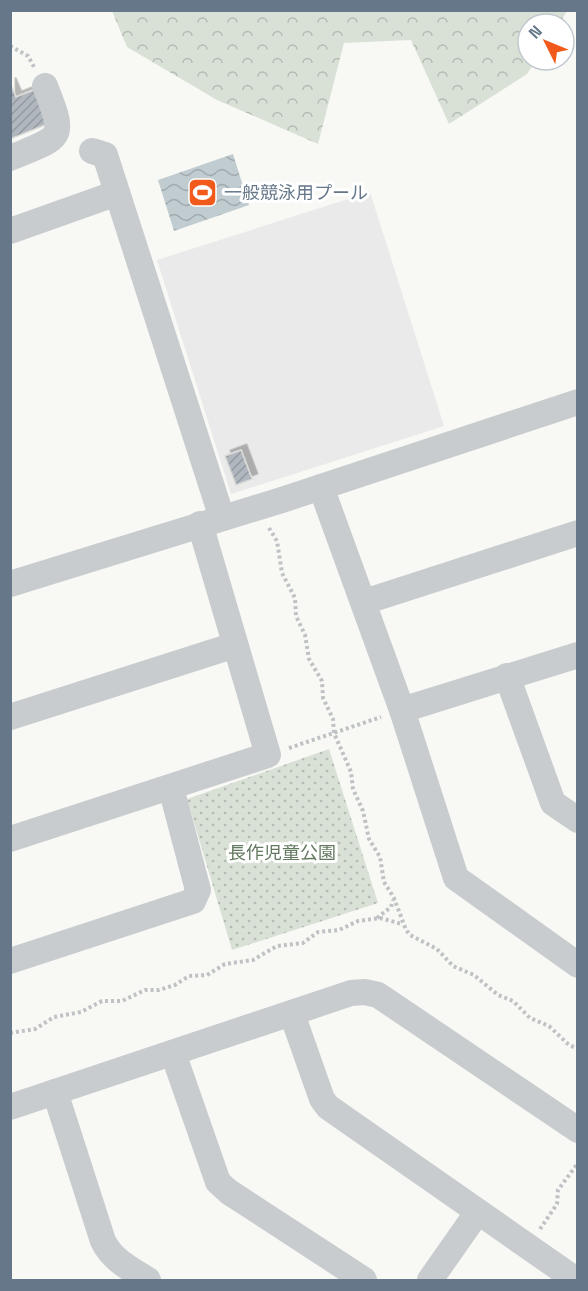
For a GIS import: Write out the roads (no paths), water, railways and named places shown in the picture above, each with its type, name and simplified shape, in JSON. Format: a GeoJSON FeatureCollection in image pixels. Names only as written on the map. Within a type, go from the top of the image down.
{"type":"FeatureCollection","features":[{"type":"Feature","properties":{"kind":"street"},"geometry":{"type":"LineString","coordinates":[[10,158],[51,140],[58,131],[58,119],[45,86]]}},
{"type":"Feature","properties":{"kind":"street"},"geometry":{"type":"LineString","coordinates":[[10,839],[268,755],[235,645],[211,521],[117,193],[105,155],[92,151]]}},
{"type":"Feature","properties":{"kind":"street"},"geometry":{"type":"LineString","coordinates":[[10,231],[117,193]]}},
{"type":"Feature","properties":{"kind":"street"},"geometry":{"type":"LineString","coordinates":[[10,584],[321,487],[578,402]]}},
{"type":"Feature","properties":{"kind":"street"},"geometry":{"type":"LineString","coordinates":[[321,487],[402,710],[456,878],[578,964]]}},
{"type":"Feature","properties":{"kind":"street"},"geometry":{"type":"LineString","coordinates":[[364,602],[578,533]]}},
{"type":"Feature","properties":{"kind":"street"},"geometry":{"type":"LineString","coordinates":[[10,717],[235,645]]}},
{"type":"Feature","properties":{"kind":"street"},"geometry":{"type":"LineString","coordinates":[[402,710],[578,655]]}},
{"type":"Feature","properties":{"kind":"street"},"geometry":{"type":"LineString","coordinates":[[507,676],[553,803],[578,820]]}},
{"type":"Feature","properties":{"kind":"street"},"geometry":{"type":"LineString","coordinates":[[10,961],[193,901],[198,891],[171,788]]}},
{"type":"Feature","properties":{"kind":"street"},"geometry":{"type":"LineString","coordinates":[[10,1107],[351,993],[365,992],[378,995],[578,1130]]}},
{"type":"Feature","properties":{"kind":"street"},"geometry":{"type":"LineString","coordinates":[[292,1014],[322,1099],[328,1107],[575,1280]]}},
{"type":"Feature","properties":{"kind":"street"},"geometry":{"type":"LineString","coordinates":[[173,1053],[218,1182],[229,1192],[364,1281]]}},
{"type":"Feature","properties":{"kind":"street"},"geometry":{"type":"LineString","coordinates":[[55,1092],[108,1250],[114,1257],[148,1281]]}},
{"type":"Feature","properties":{"kind":"street"},"geometry":{"type":"LineString","coordinates":[[430,1281],[477,1213]]}},
{"type":"Feature","properties":{"kind":"water","name":"一般競泳用プール"},"geometry":{"type":"Polygon","coordinates":[[[233,154],[249,205],[174,231],[158,180],[233,154]]]}},
{"type":"Feature","properties":{"kind":"place","name":"一般競泳用プール"},"geometry":{"type":"Point","coordinates":[203,192]}},
{"type":"Feature","properties":{"kind":"park label","name":"長作児童公園"},"geometry":{"type":"Point","coordinates":[282,852]}}]}
